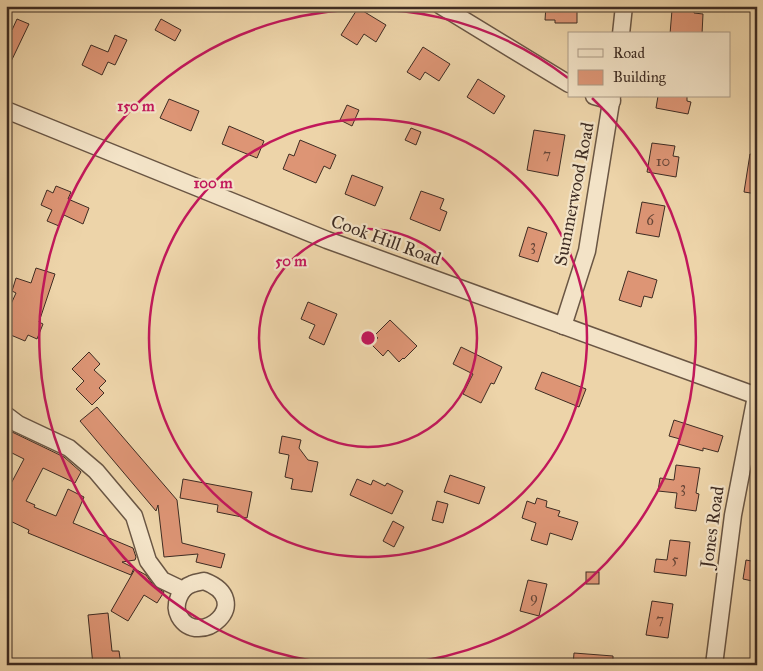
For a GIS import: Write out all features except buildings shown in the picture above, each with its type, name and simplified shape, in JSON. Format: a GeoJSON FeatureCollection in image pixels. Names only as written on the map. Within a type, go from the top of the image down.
{"type":"FeatureCollection","features":[{"type":"Feature","properties":{"kind":"street"},"geometry":{"type":"LineString","coordinates":[[440,6],[568,83]]}},
{"type":"Feature","properties":{"kind":"street"},"geometry":{"type":"LineString","coordinates":[[621,32],[624,6]]}},
{"type":"Feature","properties":{"kind":"street","name":"Summerwood Road"},"geometry":{"type":"LineString","coordinates":[[563,326],[587,251],[612,98]]}},
{"type":"Feature","properties":{"kind":"street","name":"Cook Hill Road"},"geometry":{"type":"LineString","coordinates":[[6,110],[308,233],[756,396]]}},
{"type":"Feature","properties":{"kind":"street","name":"Jones Road"},"geometry":{"type":"LineString","coordinates":[[714,665],[733,515],[756,396]]}},
{"type":"Feature","properties":{"kind":"street"},"geometry":{"type":"LineString","coordinates":[[6,415],[18,424],[69,448],[96,471],[134,516],[148,561],[162,580],[183,590]]}}]}
